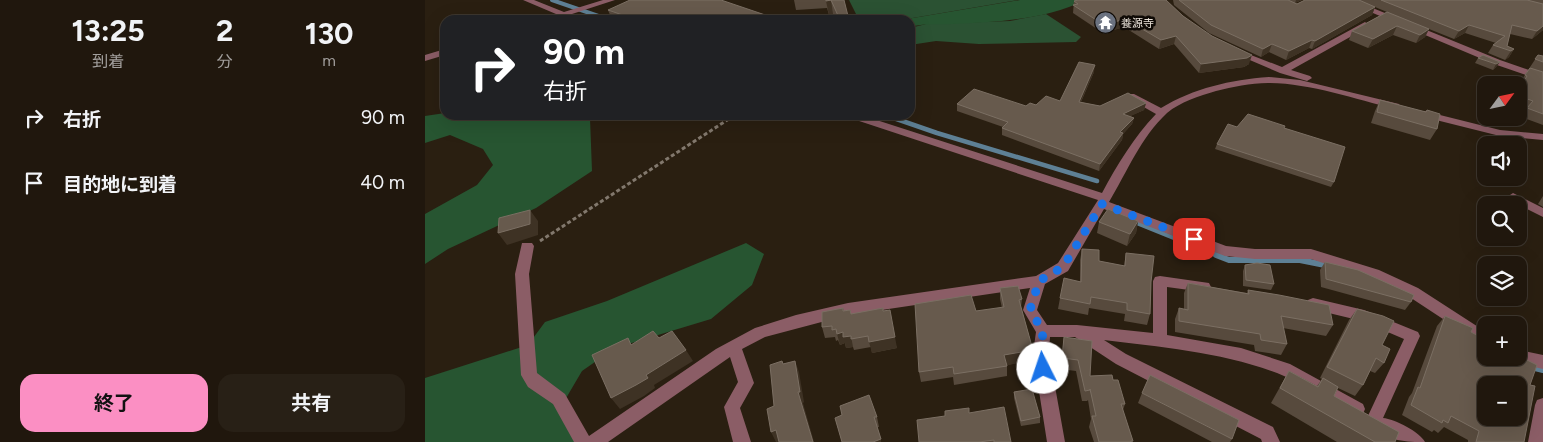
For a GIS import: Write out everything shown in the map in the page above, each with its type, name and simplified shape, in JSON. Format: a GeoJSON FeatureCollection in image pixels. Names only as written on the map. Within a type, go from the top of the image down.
{"type":"FeatureCollection","features":[{"type":"Feature","properties":{"kind":"street"},"geometry":{"type":"LineString","coordinates":[[527,0],[563,14]]}},
{"type":"Feature","properties":{"kind":"street"},"geometry":{"type":"LineString","coordinates":[[560,15],[611,0]]}},
{"type":"Feature","properties":{"kind":"street"},"geometry":{"type":"LineString","coordinates":[[1346,0],[1497,62],[1543,78]]}},
{"type":"Feature","properties":{"kind":"street"},"geometry":{"type":"LineString","coordinates":[[1283,71],[1383,15]]}},
{"type":"Feature","properties":{"kind":"street"},"geometry":{"type":"LineString","coordinates":[[1228,48],[1243,56],[1283,71],[1364,93],[1385,104]]}},
{"type":"Feature","properties":{"kind":"street"},"geometry":{"type":"LineString","coordinates":[[425,58],[440,54]]}},
{"type":"Feature","properties":{"kind":"street"},"geometry":{"type":"LineString","coordinates":[[594,442],[734,347],[760,332],[796,321],[848,309],[1039,281],[1063,267],[1104,201],[1118,173],[1161,113],[1194,94],[1240,82],[1269,80],[1300,83],[1500,133],[1543,137]]}},
{"type":"Feature","properties":{"kind":"street"},"geometry":{"type":"LineString","coordinates":[[1129,95],[1161,113]]}},
{"type":"Feature","properties":{"kind":"street"},"geometry":{"type":"LineString","coordinates":[[866,120],[1104,201],[1225,251],[1255,254],[1311,254],[1374,274],[1413,292],[1477,334]]}},
{"type":"Feature","properties":{"kind":"street"},"geometry":{"type":"LineString","coordinates":[[1527,204],[1543,213]]}},
{"type":"Feature","properties":{"kind":"street"},"geometry":{"type":"LineString","coordinates":[[527,246],[523,274],[529,375],[534,382],[559,399],[583,442]]}},
{"type":"Feature","properties":{"kind":"street"},"geometry":{"type":"LineString","coordinates":[[1039,281],[1030,310],[1043,331],[1041,353],[1056,442]]}},
{"type":"Feature","properties":{"kind":"street"},"geometry":{"type":"LineString","coordinates":[[1160,340],[1160,281],[1217,289]]}},
{"type":"Feature","properties":{"kind":"street"},"geometry":{"type":"LineString","coordinates":[[1303,302],[1332,306],[1380,320],[1413,336],[1375,418]]}},
{"type":"Feature","properties":{"kind":"street"},"geometry":{"type":"LineString","coordinates":[[1043,331],[1077,331],[1160,340],[1241,356],[1290,371],[1416,442]]}},
{"type":"Feature","properties":{"kind":"street"},"geometry":{"type":"LineString","coordinates":[[1077,331],[1121,359],[1267,433],[1271,442]]}},
{"type":"Feature","properties":{"kind":"street"},"geometry":{"type":"LineString","coordinates":[[734,347],[746,383],[732,407],[742,442]]}},
{"type":"Feature","properties":{"kind":"street"},"geometry":{"type":"LineString","coordinates":[[1527,359],[1543,362]]}},
{"type":"Feature","properties":{"kind":"street"},"geometry":{"type":"LineString","coordinates":[[1537,442],[1543,405]]}},
{"type":"Feature","properties":{"kind":"path"},"geometry":{"type":"LineString","coordinates":[[527,246],[542,240],[727,120]]}},
{"type":"Feature","properties":{"kind":"green space"},"geometry":{"type":"Polygon","coordinates":[[[849,0],[1018,0],[915,18],[915,15],[856,15],[849,0]]]}},
{"type":"Feature","properties":{"kind":"green space"},"geometry":{"type":"Polygon","coordinates":[[[1020,0],[1086,0],[1054,12],[1004,21],[915,26],[915,18],[1020,0]]]}},
{"type":"Feature","properties":{"kind":"green space"},"geometry":{"type":"Polygon","coordinates":[[[1046,14],[1081,37],[1076,42],[979,44],[936,41],[915,44],[915,27],[926,24],[1010,21],[1046,14]]]}},
{"type":"Feature","properties":{"kind":"green space"},"geometry":{"type":"Polygon","coordinates":[[[440,114],[440,120],[590,120],[592,171],[536,208],[448,249],[425,264],[425,214],[477,185],[493,165],[483,149],[450,135],[425,143],[425,116],[440,114]]]}},
{"type":"Feature","properties":{"kind":"green space"},"geometry":{"type":"Polygon","coordinates":[[[746,243],[764,254],[752,285],[711,319],[615,348],[582,371],[562,405],[579,442],[425,442],[425,378],[528,345],[545,322],[607,301],[746,243]]]}},
{"type":"Feature","properties":{"kind":"building"},"geometry":{"type":"Polygon","coordinates":[[[630,0],[721,0],[765,15],[622,15],[608,10],[630,0]]]}},
{"type":"Feature","properties":{"kind":"building"},"geometry":{"type":"Polygon","coordinates":[[[831,0],[844,0],[848,15],[838,15],[831,0]]]}},
{"type":"Feature","properties":{"kind":"building"},"geometry":{"type":"Polygon","coordinates":[[[1166,0],[1183,16],[1212,36],[1252,55],[1247,58],[1201,64],[1176,36],[1161,40],[1125,19],[1104,25],[1073,5],[1078,4],[1074,1],[1166,0]]]}},
{"type":"Feature","properties":{"kind":"building"},"geometry":{"type":"Polygon","coordinates":[[[1179,0],[1288,0],[1297,4],[1305,0],[1359,0],[1375,7],[1315,41],[1312,40],[1289,51],[1272,44],[1263,49],[1211,25],[1179,0]]]}},
{"type":"Feature","properties":{"kind":"building"},"geometry":{"type":"Polygon","coordinates":[[[1381,0],[1527,0],[1543,4],[1543,26],[1537,31],[1512,25],[1507,46],[1514,49],[1511,51],[1493,45],[1505,36],[1469,25],[1459,31],[1381,0]]]}},
{"type":"Feature","properties":{"kind":"building"},"geometry":{"type":"Polygon","coordinates":[[[1387,12],[1429,29],[1420,35],[1397,26],[1373,39],[1352,31],[1387,12]]]}},
{"type":"Feature","properties":{"kind":"building"},"geometry":{"type":"Polygon","coordinates":[[[1483,55],[1500,62],[1496,64],[1478,58],[1483,55]]]}},
{"type":"Feature","properties":{"kind":"building"},"geometry":{"type":"Polygon","coordinates":[[[1538,55],[1543,56],[1543,62],[1535,59],[1538,55]]]}},
{"type":"Feature","properties":{"kind":"building"},"geometry":{"type":"Polygon","coordinates":[[[1079,62],[1095,65],[1079,102],[1100,106],[1128,93],[1146,103],[1123,114],[1134,118],[1120,132],[1123,133],[1100,164],[1002,128],[1008,122],[957,104],[974,89],[1026,106],[1030,103],[1036,105],[1046,96],[1060,101],[1079,62]]]}},
{"type":"Feature","properties":{"kind":"building"},"geometry":{"type":"Polygon","coordinates":[[[1530,68],[1543,72],[1543,114],[1527,108],[1533,101],[1527,99],[1527,76],[1525,75],[1530,68]]]}},
{"type":"Feature","properties":{"kind":"building"},"geometry":{"type":"Polygon","coordinates":[[[1380,100],[1440,114],[1437,129],[1377,112],[1380,100]]]}},
{"type":"Feature","properties":{"kind":"building"},"geometry":{"type":"Polygon","coordinates":[[[1248,114],[1285,126],[1284,128],[1345,147],[1334,182],[1217,144],[1228,124],[1237,127],[1248,114]]]}},
{"type":"Feature","properties":{"kind":"building"},"geometry":{"type":"Polygon","coordinates":[[[1108,209],[1138,221],[1130,234],[1099,222],[1108,209]]]}},
{"type":"Feature","properties":{"kind":"building"},"geometry":{"type":"Polygon","coordinates":[[[530,210],[530,224],[498,233],[499,218],[530,210]]]}},
{"type":"Feature","properties":{"kind":"building"},"geometry":{"type":"Polygon","coordinates":[[[1082,249],[1099,250],[1099,261],[1125,266],[1126,253],[1154,256],[1150,314],[1127,310],[1127,303],[1091,297],[1090,304],[1060,298],[1064,278],[1081,282],[1082,249]]]}},
{"type":"Feature","properties":{"kind":"building"},"geometry":{"type":"Polygon","coordinates":[[[1325,262],[1358,270],[1414,295],[1411,302],[1326,279],[1325,262]]]}},
{"type":"Feature","properties":{"kind":"building"},"geometry":{"type":"Polygon","coordinates":[[[1257,263],[1270,265],[1274,284],[1246,280],[1245,265],[1257,263]]]}},
{"type":"Feature","properties":{"kind":"building"},"geometry":{"type":"Polygon","coordinates":[[[1188,283],[1249,294],[1248,290],[1329,305],[1333,325],[1281,316],[1287,344],[1261,340],[1260,334],[1179,321],[1179,308],[1188,310],[1188,283]]]}},
{"type":"Feature","properties":{"kind":"building"},"geometry":{"type":"Polygon","coordinates":[[[1018,286],[1022,299],[1019,300],[1033,350],[1004,355],[1007,366],[954,374],[953,367],[919,372],[915,304],[971,295],[976,311],[1004,307],[1000,288],[1018,286]]]}},
{"type":"Feature","properties":{"kind":"building"},"geometry":{"type":"Polygon","coordinates":[[[843,308],[843,311],[850,310],[851,314],[883,308],[883,311],[890,310],[895,337],[869,342],[868,336],[851,339],[851,336],[843,337],[843,332],[837,334],[836,329],[832,330],[832,326],[822,327],[822,312],[843,308]]]}},
{"type":"Feature","properties":{"kind":"building"},"geometry":{"type":"Polygon","coordinates":[[[1357,309],[1394,321],[1382,345],[1390,349],[1384,363],[1376,358],[1363,385],[1327,367],[1357,309]]]}},
{"type":"Feature","properties":{"kind":"building"},"geometry":{"type":"Polygon","coordinates":[[[1445,316],[1473,328],[1471,332],[1477,335],[1477,366],[1527,366],[1527,360],[1537,365],[1530,385],[1535,386],[1524,442],[1476,442],[1479,431],[1451,416],[1448,423],[1443,420],[1442,423],[1411,405],[1418,387],[1420,388],[1445,316]]]}},
{"type":"Feature","properties":{"kind":"building"},"geometry":{"type":"Polygon","coordinates":[[[653,331],[659,338],[672,331],[686,350],[646,375],[648,378],[611,398],[592,355],[628,338],[631,345],[653,331]]]}},
{"type":"Feature","properties":{"kind":"building"},"geometry":{"type":"Polygon","coordinates":[[[1064,337],[1092,341],[1090,376],[1112,375],[1113,380],[1118,380],[1125,404],[1121,404],[1133,441],[1099,442],[1092,416],[1096,416],[1090,389],[1085,391],[1078,360],[1062,358],[1064,337]]]}},
{"type":"Feature","properties":{"kind":"building"},"geometry":{"type":"Polygon","coordinates":[[[782,361],[783,364],[795,361],[800,392],[798,392],[813,442],[779,442],[776,430],[771,432],[767,409],[774,406],[770,365],[782,361]]]}},
{"type":"Feature","properties":{"kind":"building"},"geometry":{"type":"Polygon","coordinates":[[[1289,371],[1318,387],[1323,378],[1338,387],[1334,396],[1399,432],[1395,442],[1375,442],[1280,388],[1289,371]]]}},
{"type":"Feature","properties":{"kind":"building"},"geometry":{"type":"Polygon","coordinates":[[[1150,375],[1239,420],[1232,439],[1142,393],[1150,375]]]}},
{"type":"Feature","properties":{"kind":"building"},"geometry":{"type":"Polygon","coordinates":[[[1032,389],[1040,417],[1021,421],[1014,392],[1032,389]]]}},
{"type":"Feature","properties":{"kind":"building"},"geometry":{"type":"Polygon","coordinates":[[[869,395],[877,417],[874,417],[881,439],[873,442],[842,442],[835,418],[842,415],[840,406],[869,395]]]}},
{"type":"Feature","properties":{"kind":"building"},"geometry":{"type":"Polygon","coordinates":[[[1004,407],[1011,442],[994,442],[994,440],[979,442],[919,442],[917,420],[945,416],[945,411],[969,408],[969,413],[1004,407]]]}},
{"type":"Feature","properties":{"kind":"waterway"},"geometry":{"type":"LineString","coordinates":[[552,0],[596,15]]}},
{"type":"Feature","properties":{"kind":"waterway"},"geometry":{"type":"LineString","coordinates":[[899,120],[1097,181]]}},
{"type":"Feature","properties":{"kind":"waterway"},"geometry":{"type":"LineString","coordinates":[[1132,221],[1219,256]]}},
{"type":"Feature","properties":{"kind":"waterway"},"geometry":{"type":"LineString","coordinates":[[1216,255],[1229,260],[1300,260],[1330,266]]}},
{"type":"Feature","properties":{"kind":"waterway"},"geometry":{"type":"LineString","coordinates":[[1531,367],[1543,370]]}},
{"type":"Feature","properties":{"kind":"place","name":"養源寺"},"geometry":{"type":"Point","coordinates":[1105,23]}},
{"type":"Feature","properties":{"kind":"route"},"geometry":{"type":"LineString","coordinates":[[1043,368],[1041,353],[1043,331],[1030,310],[1039,281],[1063,267],[1102,204],[1194,239]]}}]}
